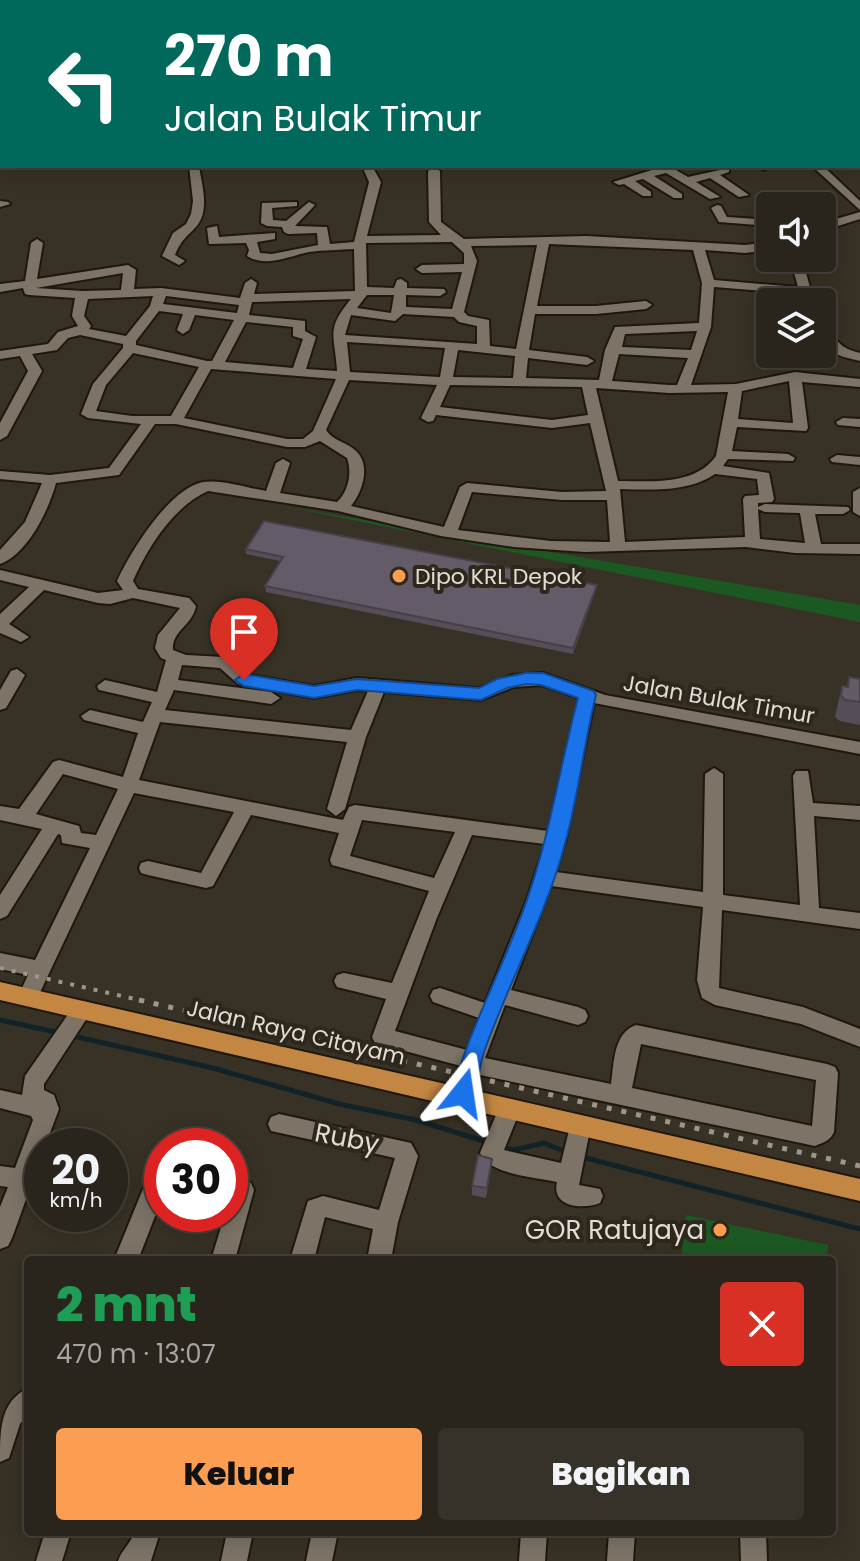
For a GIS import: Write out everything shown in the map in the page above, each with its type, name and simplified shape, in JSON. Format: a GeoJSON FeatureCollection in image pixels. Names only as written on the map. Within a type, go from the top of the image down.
{"type":"FeatureCollection","features":[{"type":"Feature","properties":{"kind":"main road","name":"Jalan Raya Citayam"},"geometry":{"type":"LineString","coordinates":[[0,991],[28,997],[78,1016],[462,1098],[502,1128],[573,1151],[860,1190]]}},
{"type":"Feature","properties":{"kind":"street"},"geometry":{"type":"LineString","coordinates":[[162,0],[183,0]]}},
{"type":"Feature","properties":{"kind":"street"},"geometry":{"type":"LineString","coordinates":[[202,0],[248,0]]}},
{"type":"Feature","properties":{"kind":"street"},"geometry":{"type":"LineString","coordinates":[[179,261],[168,256],[177,236],[191,226],[197,214],[199,201],[194,168]]}},
{"type":"Feature","properties":{"kind":"street"},"geometry":{"type":"LineString","coordinates":[[161,292],[156,307],[100,384],[88,414],[176,420],[287,443],[313,442],[344,377],[342,348],[337,338],[338,325],[361,293],[360,242],[375,182],[368,168]]}},
{"type":"Feature","properties":{"kind":"street"},"geometry":{"type":"LineString","coordinates":[[673,168],[716,203],[723,220],[756,222]]}},
{"type":"Feature","properties":{"kind":"street"},"geometry":{"type":"LineString","coordinates":[[819,168],[859,216],[836,221]]}},
{"type":"Feature","properties":{"kind":"street"},"geometry":{"type":"LineString","coordinates":[[687,181],[725,170]]}},
{"type":"Feature","properties":{"kind":"street"},"geometry":{"type":"LineString","coordinates":[[434,171],[430,185],[435,222],[438,228],[470,253],[470,268],[457,313]]}},
{"type":"Feature","properties":{"kind":"street"},"geometry":{"type":"LineString","coordinates":[[647,194],[622,181],[646,171],[678,196]]}},
{"type":"Feature","properties":{"kind":"street"},"geometry":{"type":"LineString","coordinates":[[711,174],[743,195]]}},
{"type":"Feature","properties":{"kind":"street"},"geometry":{"type":"LineString","coordinates":[[288,230],[286,224],[267,223],[261,205],[293,204]]}},
{"type":"Feature","properties":{"kind":"street"},"geometry":{"type":"LineString","coordinates":[[288,230],[291,222],[309,205]]}},
{"type":"Feature","properties":{"kind":"street"},"geometry":{"type":"LineString","coordinates":[[213,228],[213,240],[224,249],[252,248],[284,257],[308,249],[360,242],[544,240],[756,248]]}},
{"type":"Feature","properties":{"kind":"street"},"geometry":{"type":"LineString","coordinates":[[288,230],[323,229],[324,248]]}},
{"type":"Feature","properties":{"kind":"street"},"geometry":{"type":"LineString","coordinates":[[305,233],[308,249]]}},
{"type":"Feature","properties":{"kind":"street"},"geometry":{"type":"LineString","coordinates":[[176,420],[241,318],[252,248],[271,236]]}},
{"type":"Feature","properties":{"kind":"street"},"geometry":{"type":"LineString","coordinates":[[519,383],[529,310],[544,240]]}},
{"type":"Feature","properties":{"kind":"street"},"geometry":{"type":"LineString","coordinates":[[37,243],[29,284],[32,293],[161,292],[245,300],[401,288],[440,292]]}},
{"type":"Feature","properties":{"kind":"street"},"geometry":{"type":"LineString","coordinates":[[682,389],[705,327],[707,287],[698,245]]}},
{"type":"Feature","properties":{"kind":"street"},"geometry":{"type":"LineString","coordinates":[[422,269],[470,268]]}},
{"type":"Feature","properties":{"kind":"street"},"geometry":{"type":"LineString","coordinates":[[0,288],[128,269],[127,293]]}},
{"type":"Feature","properties":{"kind":"street"},"geometry":{"type":"LineString","coordinates":[[707,287],[727,294]]}},
{"type":"Feature","properties":{"kind":"street"},"geometry":{"type":"LineString","coordinates":[[707,287],[756,292]]}},
{"type":"Feature","properties":{"kind":"street"},"geometry":{"type":"LineString","coordinates":[[349,311],[392,319],[399,310],[401,288]]}},
{"type":"Feature","properties":{"kind":"street"},"geometry":{"type":"LineString","coordinates":[[80,331],[85,326],[78,316],[82,295]]}},
{"type":"Feature","properties":{"kind":"street"},"geometry":{"type":"LineString","coordinates":[[529,310],[596,310],[617,305],[646,305]]}},
{"type":"Feature","properties":{"kind":"street"},"geometry":{"type":"LineString","coordinates":[[156,307],[300,324],[298,333],[310,337],[298,372]]}},
{"type":"Feature","properties":{"kind":"street"},"geometry":{"type":"LineString","coordinates":[[399,310],[457,313],[464,319],[484,323],[483,348]]}},
{"type":"Feature","properties":{"kind":"street"},"geometry":{"type":"LineString","coordinates":[[183,330],[191,311]]}},
{"type":"Feature","properties":{"kind":"street"},"geometry":{"type":"LineString","coordinates":[[604,384],[620,330],[705,327]]}},
{"type":"Feature","properties":{"kind":"street"},"geometry":{"type":"LineString","coordinates":[[648,329],[648,350]]}},
{"type":"Feature","properties":{"kind":"street"},"geometry":{"type":"LineString","coordinates":[[0,355],[52,347],[63,335],[80,331],[212,365],[344,377],[588,383],[682,389],[736,388],[795,376],[860,383]]}},
{"type":"Feature","properties":{"kind":"street"},"geometry":{"type":"LineString","coordinates":[[337,338],[452,345],[587,361]]}},
{"type":"Feature","properties":{"kind":"street"},"geometry":{"type":"LineString","coordinates":[[452,345],[446,380],[430,414],[552,424],[595,418]]}},
{"type":"Feature","properties":{"kind":"street"},"geometry":{"type":"LineString","coordinates":[[612,350],[697,354]]}},
{"type":"Feature","properties":{"kind":"street"},"geometry":{"type":"LineString","coordinates":[[836,350],[860,357]]}},
{"type":"Feature","properties":{"kind":"street"},"geometry":{"type":"LineString","coordinates":[[0,436],[35,371],[24,351]]}},
{"type":"Feature","properties":{"kind":"street"},"geometry":{"type":"LineString","coordinates":[[729,422],[801,428],[795,376]]}},
{"type":"Feature","properties":{"kind":"street"},"geometry":{"type":"LineString","coordinates":[[588,383],[613,490],[618,547]]}},
{"type":"Feature","properties":{"kind":"street"},"geometry":{"type":"LineString","coordinates":[[644,406],[646,387]]}},
{"type":"Feature","properties":{"kind":"street"},"geometry":{"type":"LineString","coordinates":[[450,532],[467,487],[562,496],[693,479],[712,469],[724,455],[736,388]]}},
{"type":"Feature","properties":{"kind":"street"},"geometry":{"type":"LineString","coordinates":[[0,475],[50,479],[114,472],[152,419]]}},
{"type":"Feature","properties":{"kind":"street"},"geometry":{"type":"LineString","coordinates":[[843,422],[860,423]]}},
{"type":"Feature","properties":{"kind":"street"},"geometry":{"type":"LineString","coordinates":[[319,433],[349,451],[357,460],[351,497],[340,507]]}},
{"type":"Feature","properties":{"kind":"street"},"geometry":{"type":"LineString","coordinates":[[724,455],[788,458]]}},
{"type":"Feature","properties":{"kind":"street"},"geometry":{"type":"LineString","coordinates":[[837,459],[860,461]]}},
{"type":"Feature","properties":{"kind":"street"},"geometry":{"type":"LineString","coordinates":[[271,497],[283,463]]}},
{"type":"Feature","properties":{"kind":"street"},"geometry":{"type":"LineString","coordinates":[[712,469],[764,476],[767,499],[750,499],[753,542]]}},
{"type":"Feature","properties":{"kind":"street"},"geometry":{"type":"LineString","coordinates":[[0,559],[27,533],[41,513],[50,479]]}},
{"type":"Feature","properties":{"kind":"street"},"geometry":{"type":"LineString","coordinates":[[133,593],[125,581],[131,565],[170,515],[199,488],[211,486],[340,507],[450,532],[581,549],[753,542],[814,549],[860,549]]}},
{"type":"Feature","properties":{"kind":"street"},"geometry":{"type":"LineString","coordinates":[[860,492],[860,512]]}},
{"type":"Feature","properties":{"kind":"street"},"geometry":{"type":"LineString","coordinates":[[765,508],[843,510]]}},
{"type":"Feature","properties":{"kind":"street"},"geometry":{"type":"LineString","coordinates":[[807,510],[814,549]]}},
{"type":"Feature","properties":{"kind":"street"},"geometry":{"type":"LineString","coordinates":[[0,575],[98,598],[110,599],[133,593],[183,602],[188,606],[187,613],[163,642],[167,654],[175,657],[129,785],[28,997]]}},
{"type":"Feature","properties":{"kind":"street"},"geometry":{"type":"LineString","coordinates":[[21,637],[0,624],[40,585]]}},
{"type":"Feature","properties":{"kind":"street","name":"Jalan Bulak Timur"},"geometry":{"type":"LineString","coordinates":[[175,657],[224,663],[244,680],[314,692],[344,685],[481,694],[503,683],[526,678],[543,679],[588,695],[860,748]]}},
{"type":"Feature","properties":{"kind":"street"},"geometry":{"type":"LineString","coordinates":[[0,704],[17,675]]}},
{"type":"Feature","properties":{"kind":"street"},"geometry":{"type":"LineString","coordinates":[[105,686],[159,707],[357,737]]}},
{"type":"Feature","properties":{"kind":"street"},"geometry":{"type":"LineString","coordinates":[[336,809],[357,737],[378,686]]}},
{"type":"Feature","properties":{"kind":"street"},"geometry":{"type":"LineString","coordinates":[[462,1098],[471,1062],[545,878],[557,839],[574,746],[588,695]]}},
{"type":"Feature","properties":{"kind":"street"},"geometry":{"type":"LineString","coordinates":[[90,716],[271,698]]}},
{"type":"Feature","properties":{"kind":"street"},"geometry":{"type":"LineString","coordinates":[[24,817],[59,766],[129,785],[351,828]]}},
{"type":"Feature","properties":{"kind":"street"},"geometry":{"type":"LineString","coordinates":[[714,774],[709,992],[715,997],[814,1019],[860,1038]]}},
{"type":"Feature","properties":{"kind":"street"},"geometry":{"type":"LineString","coordinates":[[802,776],[810,913]]}},
{"type":"Feature","properties":{"kind":"street"},"geometry":{"type":"LineString","coordinates":[[148,868],[206,881],[245,809]]}},
{"type":"Feature","properties":{"kind":"street"},"geometry":{"type":"LineString","coordinates":[[804,809],[860,813]]}},
{"type":"Feature","properties":{"kind":"street"},"geometry":{"type":"LineString","coordinates":[[440,887],[339,860],[358,812],[557,839]]}},
{"type":"Feature","properties":{"kind":"street"},"geometry":{"type":"LineString","coordinates":[[0,813],[72,831],[69,838],[101,843]]}},
{"type":"Feature","properties":{"kind":"street"},"geometry":{"type":"LineString","coordinates":[[467,825],[382,1037],[471,1062],[620,1095],[815,1136],[823,1132],[827,1073],[636,1034],[628,1044],[620,1095]]}},
{"type":"Feature","properties":{"kind":"street"},"geometry":{"type":"LineString","coordinates":[[0,911],[53,826]]}},
{"type":"Feature","properties":{"kind":"street"},"geometry":{"type":"LineString","coordinates":[[545,878],[810,913],[859,925]]}},
{"type":"Feature","properties":{"kind":"street"},"geometry":{"type":"LineString","coordinates":[[0,961],[42,970]]}},
{"type":"Feature","properties":{"kind":"street"},"geometry":{"type":"LineString","coordinates":[[344,981],[398,993]]}},
{"type":"Feature","properties":{"kind":"street"},"geometry":{"type":"LineString","coordinates":[[440,996],[578,1016]]}},
{"type":"Feature","properties":{"kind":"street"},"geometry":{"type":"LineString","coordinates":[[0,1238],[48,1109],[46,1102],[33,1095],[33,1082],[78,1016]]}},
{"type":"Feature","properties":{"kind":"street"},"geometry":{"type":"LineString","coordinates":[[0,1099],[41,1109],[7,1177],[0,1217]]}},
{"type":"Feature","properties":{"kind":"street","name":"Ruby"},"geometry":{"type":"LineString","coordinates":[[279,1124],[403,1150],[407,1156],[386,1222]]}},
{"type":"Feature","properties":{"kind":"street"},"geometry":{"type":"LineString","coordinates":[[502,1128],[491,1153],[497,1158],[573,1151],[568,1193],[592,1196]]}},
{"type":"Feature","properties":{"kind":"street"},"geometry":{"type":"LineString","coordinates":[[303,1256],[316,1208],[323,1206],[386,1222],[380,1256]]}},
{"type":"Feature","properties":{"kind":"street"},"geometry":{"type":"LineString","coordinates":[[128,1256],[144,1214]]}},
{"type":"Feature","properties":{"kind":"street"},"geometry":{"type":"LineString","coordinates":[[224,1256],[231,1232]]}},
{"type":"Feature","properties":{"kind":"street"},"geometry":{"type":"LineString","coordinates":[[0,1449],[14,1409],[24,1402]]}},
{"type":"Feature","properties":{"kind":"street"},"geometry":{"type":"LineString","coordinates":[[49,1561],[57,1536]]}},
{"type":"Feature","properties":{"kind":"street"},"geometry":{"type":"LineString","coordinates":[[131,1561],[143,1550],[146,1536]]}},
{"type":"Feature","properties":{"kind":"street"},"geometry":{"type":"LineString","coordinates":[[234,1561],[239,1536]]}},
{"type":"Feature","properties":{"kind":"street"},"geometry":{"type":"LineString","coordinates":[[319,1561],[324,1536]]}},
{"type":"Feature","properties":{"kind":"street"},"geometry":{"type":"LineString","coordinates":[[532,1561],[534,1536]]}},
{"type":"Feature","properties":{"kind":"street"},"geometry":{"type":"LineString","coordinates":[[620,1561],[622,1536]]}},
{"type":"Feature","properties":{"kind":"street"},"geometry":{"type":"LineString","coordinates":[[753,1536],[754,1561]]}},
{"type":"Feature","properties":{"kind":"green space"},"geometry":{"type":"Polygon","coordinates":[[[283,506],[860,605],[860,622],[283,506]]]}},
{"type":"Feature","properties":{"kind":"green space","name":"GOR Ratujaya"},"geometry":{"type":"Polygon","coordinates":[[[686,1215],[828,1245],[827,1256],[681,1256],[686,1215]]]}},
{"type":"Feature","properties":{"kind":"building","name":"Dipo KRL Depok"},"geometry":{"type":"Polygon","coordinates":[[[264,521],[597,585],[573,648],[265,586],[283,557],[246,549],[264,521]]]}},
{"type":"Feature","properties":{"kind":"building"},"geometry":{"type":"Polygon","coordinates":[[[849,677],[860,679],[860,702],[845,700],[841,696],[842,686],[848,687],[849,677]]]}},
{"type":"Feature","properties":{"kind":"building"},"geometry":{"type":"Polygon","coordinates":[[[478,1155],[492,1159],[487,1188],[472,1186],[478,1155]]]}},
{"type":"Feature","properties":{"kind":"waterway"},"geometry":{"type":"LineString","coordinates":[[0,1020],[60,1033]]}},
{"type":"Feature","properties":{"kind":"waterway"},"geometry":{"type":"LineString","coordinates":[[73,1036],[213,1068],[339,1104],[416,1120],[490,1143]]}},
{"type":"Feature","properties":{"kind":"waterway"},"geometry":{"type":"LineString","coordinates":[[502,1147],[514,1150],[544,1143],[566,1152]]}},
{"type":"Feature","properties":{"kind":"waterway"},"geometry":{"type":"LineString","coordinates":[[582,1157],[860,1229]]}},
{"type":"Feature","properties":{"kind":"railway"},"geometry":{"type":"LineString","coordinates":[[0,968],[148,1002]]}},
{"type":"Feature","properties":{"kind":"railway"},"geometry":{"type":"LineString","coordinates":[[139,1000],[860,1166]]}},
{"type":"Feature","properties":{"kind":"place","name":"Dipo KRL Depok"},"geometry":{"type":"Point","coordinates":[399,576]}},
{"type":"Feature","properties":{"kind":"place","name":"GOR Ratujaya"},"geometry":{"type":"Point","coordinates":[720,1230]}},
{"type":"Feature","properties":{"kind":"route"},"geometry":{"type":"LineString","coordinates":[[244,680],[314,692],[357,684],[481,694],[503,683],[526,678],[543,679],[588,695],[574,746],[557,839],[533,913],[474,1053],[463,1093]]}}]}
